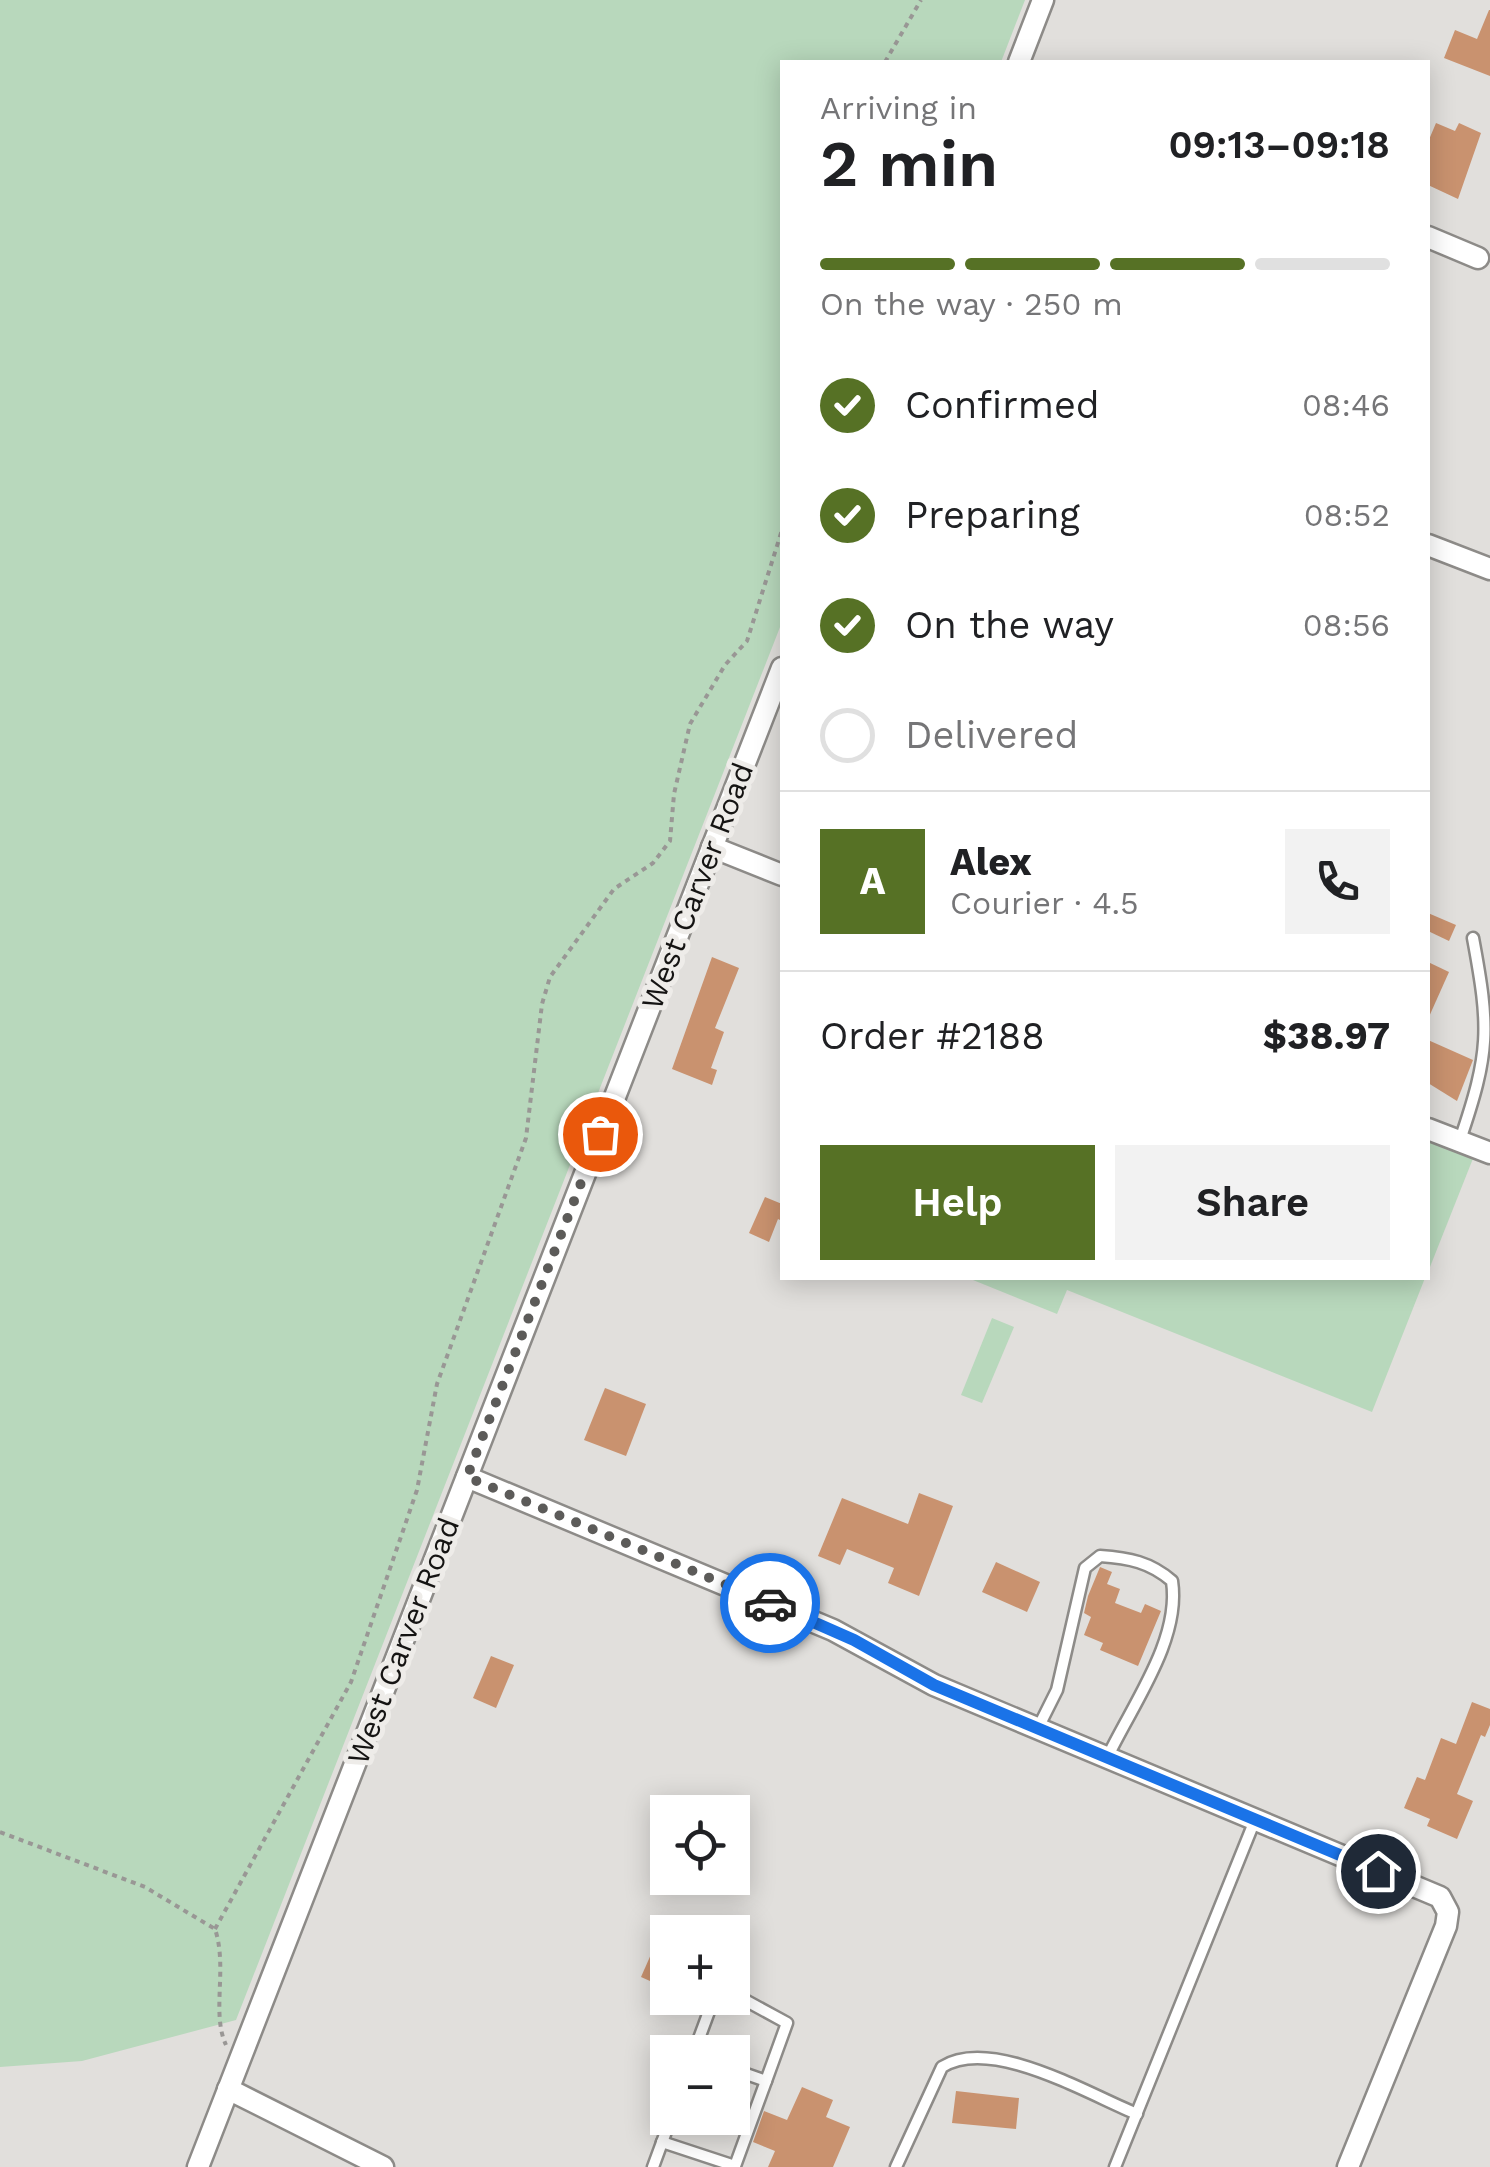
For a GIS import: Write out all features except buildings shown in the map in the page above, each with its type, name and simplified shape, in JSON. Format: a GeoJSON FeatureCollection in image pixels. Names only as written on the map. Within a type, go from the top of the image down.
{"type":"FeatureCollection","features":[{"type":"Feature","properties":{"kind":"street"},"geometry":{"type":"LineString","coordinates":[[1019,60],[1044,0]]}},
{"type":"Feature","properties":{"kind":"street"},"geometry":{"type":"LineString","coordinates":[[1430,238],[1478,258]]}},
{"type":"Feature","properties":{"kind":"street"},"geometry":{"type":"LineString","coordinates":[[1430,546],[1490,570]]}},
{"type":"Feature","properties":{"kind":"street","name":"West Carver Road"},"geometry":{"type":"LineString","coordinates":[[198,2167],[480,1482],[780,673]]}},
{"type":"Feature","properties":{"kind":"street"},"geometry":{"type":"LineString","coordinates":[[712,848],[780,874]]}},
{"type":"Feature","properties":{"kind":"street"},"geometry":{"type":"LineString","coordinates":[[1430,1130],[1490,1153]]}},
{"type":"Feature","properties":{"kind":"street"},"geometry":{"type":"LineString","coordinates":[[480,1482],[833,1630],[912,1676],[1440,1897],[1448,1912],[1446,1926],[1348,2167]]}},
{"type":"Feature","properties":{"kind":"street"},"geometry":{"type":"LineString","coordinates":[[228,2089],[383,2167]]}},
{"type":"Feature","properties":{"kind":"lane"},"geometry":{"type":"LineString","coordinates":[[1460,1141],[1482,1078],[1488,1020],[1473,938]]}},
{"type":"Feature","properties":{"kind":"lane"},"geometry":{"type":"LineString","coordinates":[[1037,1728],[1056,1690],[1086,1568],[1100,1556],[1130,1558],[1157,1568],[1172,1581],[1176,1606],[1150,1673],[1106,1758]]}},
{"type":"Feature","properties":{"kind":"lane"},"geometry":{"type":"LineString","coordinates":[[1115,2167],[1256,1818]]}},
{"type":"Feature","properties":{"kind":"lane"},"geometry":{"type":"LineString","coordinates":[[662,2142],[734,2166],[787,2023],[750,2003]]}},
{"type":"Feature","properties":{"kind":"lane"},"geometry":{"type":"LineString","coordinates":[[896,2167],[942,2067],[964,2057],[1001,2059],[1136,2114]]}},
{"type":"Feature","properties":{"kind":"lane"},"geometry":{"type":"LineString","coordinates":[[750,2076],[766,2081]]}},
{"type":"Feature","properties":{"kind":"lane"},"geometry":{"type":"LineString","coordinates":[[653,2167],[665,2135]]}},
{"type":"Feature","properties":{"kind":"path"},"geometry":{"type":"LineString","coordinates":[[886,60],[922,0]]}},
{"type":"Feature","properties":{"kind":"path"},"geometry":{"type":"LineString","coordinates":[[216,1930],[351,1682],[417,1490],[436,1384],[526,1138],[542,1004],[550,977],[614,889],[653,863],[670,841],[674,794],[690,724],[725,665],[747,640],[780,536]]}},
{"type":"Feature","properties":{"kind":"path"},"geometry":{"type":"LineString","coordinates":[[0,1832],[145,1888],[216,1930],[224,1955],[221,2032],[237,2067]]}},
{"type":"Feature","properties":{"kind":"green space"},"geometry":{"type":"Polygon","coordinates":[[[0,0],[1025,0],[1002,60],[780,60],[780,627],[236,2020],[82,2061],[0,2067],[0,0]]]}},
{"type":"Feature","properties":{"kind":"green space"},"geometry":{"type":"Polygon","coordinates":[[[1430,1139],[1474,1156],[1430,1267],[1430,1139]]]}},
{"type":"Feature","properties":{"kind":"green space"},"geometry":{"type":"Polygon","coordinates":[[[973,1280],[1424,1280],[1372,1412],[1067,1290],[1057,1314],[973,1280]]]}},
{"type":"Feature","properties":{"kind":"green space"},"geometry":{"type":"Polygon","coordinates":[[[992,1318],[1014,1327],[982,1403],[961,1395],[992,1318]]]}},
{"type":"Feature","properties":{"kind":"way so far"},"geometry":{"type":"LineString","coordinates":[[600,1134],[467,1477],[770,1603]]}},
{"type":"Feature","properties":{"kind":"route"},"geometry":{"type":"LineString","coordinates":[[770,1603],[854,1640],[912,1676],[1378,1871]]}}]}
